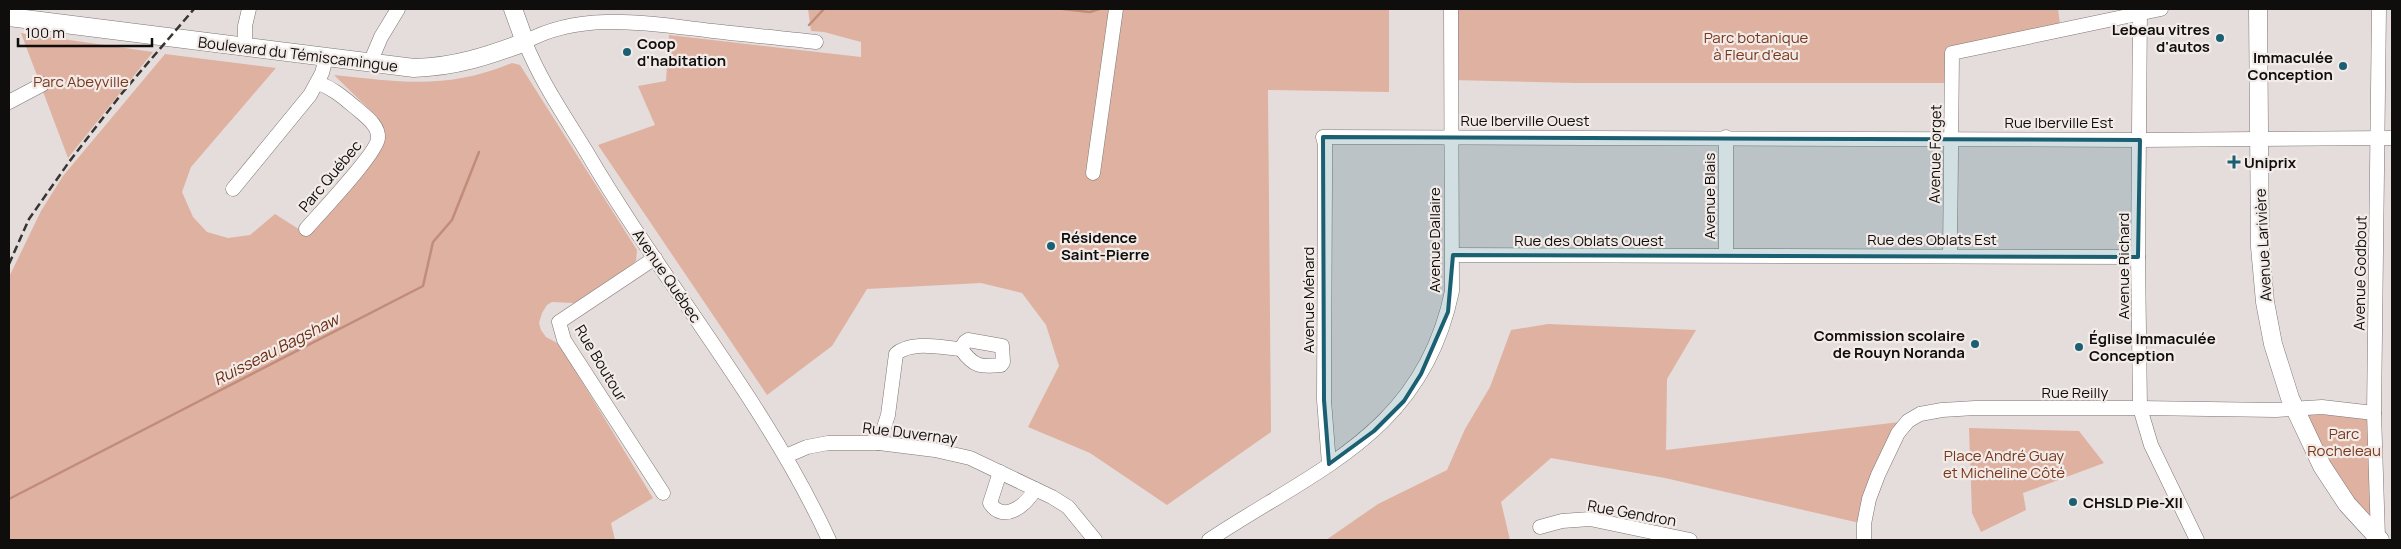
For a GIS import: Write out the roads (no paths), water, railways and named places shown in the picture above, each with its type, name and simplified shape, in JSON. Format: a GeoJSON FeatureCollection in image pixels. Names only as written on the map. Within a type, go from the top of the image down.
{"type":"FeatureCollection","features":[{"type":"Feature","properties":{"kind":"main road","name":"Avenue Québec"},"geometry":{"type":"LineString","coordinates":[[513,9],[525,42]]}},
{"type":"Feature","properties":{"kind":"main road","name":"Avenue Larivière"},"geometry":{"type":"LineString","coordinates":[[2258,9],[2260,247],[2265,302],[2273,344],[2295,409],[2322,466],[2346,504],[2379,539]]}},
{"type":"Feature","properties":{"kind":"main road","name":"Boulevard du Témiscamingue"},"geometry":{"type":"LineString","coordinates":[[9,17],[414,68],[454,65],[482,58],[525,42]]}},
{"type":"Feature","properties":{"kind":"street"},"geometry":{"type":"LineString","coordinates":[[245,48],[249,9]]}},
{"type":"Feature","properties":{"kind":"street"},"geometry":{"type":"LineString","coordinates":[[370,63],[381,37],[398,9]]}},
{"type":"Feature","properties":{"kind":"street"},"geometry":{"type":"LineString","coordinates":[[1093,173],[1116,9]]}},
{"type":"Feature","properties":{"kind":"street","name":"Avenue Dallaire"},"geometry":{"type":"LineString","coordinates":[[1209,540],[1329,464],[1374,431],[1404,401],[1434,349],[1448,312],[1452,292],[1451,9]]}},
{"type":"Feature","properties":{"kind":"street"},"geometry":{"type":"LineString","coordinates":[[2140,11],[2161,9]]}},
{"type":"Feature","properties":{"kind":"street","name":"Avenue Godbout"},"geometry":{"type":"LineString","coordinates":[[2379,9],[2385,138],[2374,413],[2379,539]]}},
{"type":"Feature","properties":{"kind":"street","name":"Avenue Forget"},"geometry":{"type":"LineString","coordinates":[[1950,255],[1952,53],[2140,11]]}},
{"type":"Feature","properties":{"kind":"street","name":"Avenue Richard"},"geometry":{"type":"LineString","coordinates":[[2140,11],[2138,257],[2140,408],[2151,444],[2197,540]]}},
{"type":"Feature","properties":{"kind":"street"},"geometry":{"type":"LineString","coordinates":[[525,42],[556,30],[613,21],[654,23],[816,42]]}},
{"type":"Feature","properties":{"kind":"street","name":"Avenue Québec"},"geometry":{"type":"LineString","coordinates":[[525,42],[535,67],[560,113],[786,456],[811,501],[829,540]]}},
{"type":"Feature","properties":{"kind":"street"},"geometry":{"type":"LineString","coordinates":[[233,188],[310,96],[318,83],[326,58]]}},
{"type":"Feature","properties":{"kind":"street","name":"Parc Québec"},"geometry":{"type":"LineString","coordinates":[[306,229],[371,154],[378,138],[376,129],[370,120],[330,87],[318,83]]}},
{"type":"Feature","properties":{"kind":"street"},"geometry":{"type":"LineString","coordinates":[[9,102],[43,84]]}},
{"type":"Feature","properties":{"kind":"street","name":"Rue Iberville Ouest"},"geometry":{"type":"LineString","coordinates":[[1323,137],[1726,137]]}},
{"type":"Feature","properties":{"kind":"street","name":"Avenue Ménard"},"geometry":{"type":"LineString","coordinates":[[1323,137],[1325,162],[1324,408],[1329,464]]}},
{"type":"Feature","properties":{"kind":"street","name":"Rue Iberville Est"},"geometry":{"type":"LineString","coordinates":[[1726,137],[2140,140],[2385,138]]}},
{"type":"Feature","properties":{"kind":"street","name":"Avenue Blais"},"geometry":{"type":"LineString","coordinates":[[1726,137],[1726,255]]}},
{"type":"Feature","properties":{"kind":"street","name":"Rue des Oblats Ouest"},"geometry":{"type":"LineString","coordinates":[[1453,255],[1726,255]]}},
{"type":"Feature","properties":{"kind":"street","name":"Rue des Oblats Est"},"geometry":{"type":"LineString","coordinates":[[1726,255],[2138,257]]}},
{"type":"Feature","properties":{"kind":"street","name":"Rue Boutour"},"geometry":{"type":"LineString","coordinates":[[655,258],[559,322],[564,340],[662,493]]}},
{"type":"Feature","properties":{"kind":"street"},"geometry":{"type":"LineString","coordinates":[[878,443],[888,415],[896,354],[901,350],[911,347],[962,349]]}},
{"type":"Feature","properties":{"kind":"street","name":"Rue Reilly"},"geometry":{"type":"LineString","coordinates":[[1864,540],[1864,524],[1869,499],[1878,475],[1898,433],[1908,420],[1920,414],[1942,410],[1975,408],[2295,409],[2322,407],[2374,413]]}},
{"type":"Feature","properties":{"kind":"street","name":"Rue Duvernay"},"geometry":{"type":"LineString","coordinates":[[786,456],[807,447],[828,443],[878,443],[970,458],[1068,507],[1095,540]]}},
{"type":"Feature","properties":{"kind":"street"},"geometry":{"type":"LineString","coordinates":[[1000,472],[990,503],[999,512],[1012,511],[1026,502],[1034,489]]}},
{"type":"Feature","properties":{"kind":"street","name":"Rue Gendron"},"geometry":{"type":"LineString","coordinates":[[1540,527],[1562,521],[1590,519],[1668,537],[1690,540]]}},
{"type":"Feature","properties":{"kind":"waterway","name":"Ruisseau Bagshaw"},"geometry":{"type":"LineString","coordinates":[[809,25],[824,9]]}},
{"type":"Feature","properties":{"kind":"waterway","name":"Ruisseau Bagshaw"},"geometry":{"type":"LineString","coordinates":[[1063,9],[1090,12],[1099,9]]}},
{"type":"Feature","properties":{"kind":"waterway","name":"Ruisseau Bagshaw"},"geometry":{"type":"LineString","coordinates":[[9,499],[423,286],[433,242],[452,220],[479,152]]}},
{"type":"Feature","properties":{"kind":"railway"},"geometry":{"type":"LineString","coordinates":[[9,264],[29,219],[69,162],[123,92],[194,9]]}},
{"type":"Feature","properties":{"kind":"place","name":"Lebeau vitres d'autos"},"geometry":{"type":"Point","coordinates":[2220,38]}},
{"type":"Feature","properties":{"kind":"place","name":"Coop d'habitation"},"geometry":{"type":"Point","coordinates":[627,52]}},
{"type":"Feature","properties":{"kind":"place","name":"Immaculée Conception"},"geometry":{"type":"Point","coordinates":[2343,66]}},
{"type":"Feature","properties":{"kind":"place","name":"Uniprix"},"geometry":{"type":"Point","coordinates":[2234,162]}},
{"type":"Feature","properties":{"kind":"place","name":"Résidence Saint-Pierre"},"geometry":{"type":"Point","coordinates":[1051,246]}},
{"type":"Feature","properties":{"kind":"place","name":"Commission scolaire de Rouyn Noranda"},"geometry":{"type":"Point","coordinates":[1975,344]}},
{"type":"Feature","properties":{"kind":"place","name":"Église Immaculée Conception"},"geometry":{"type":"Point","coordinates":[2079,347]}},
{"type":"Feature","properties":{"kind":"place","name":"CHSLD Pie-XII"},"geometry":{"type":"Point","coordinates":[2073,502]}},
{"type":"Feature","properties":{"kind":"park label","name":"Parc botanique à Fleur d'eau"},"geometry":{"type":"Point","coordinates":[1756,46]}},
{"type":"Feature","properties":{"kind":"park label","name":"Parc Abeyville"},"geometry":{"type":"Point","coordinates":[81,81]}},
{"type":"Feature","properties":{"kind":"park label","name":"Parc Rocheleau"},"geometry":{"type":"Point","coordinates":[2344,442]}},
{"type":"Feature","properties":{"kind":"park label","name":"Place André Guay et Micheline Côté"},"geometry":{"type":"Point","coordinates":[2004,464]}}]}
